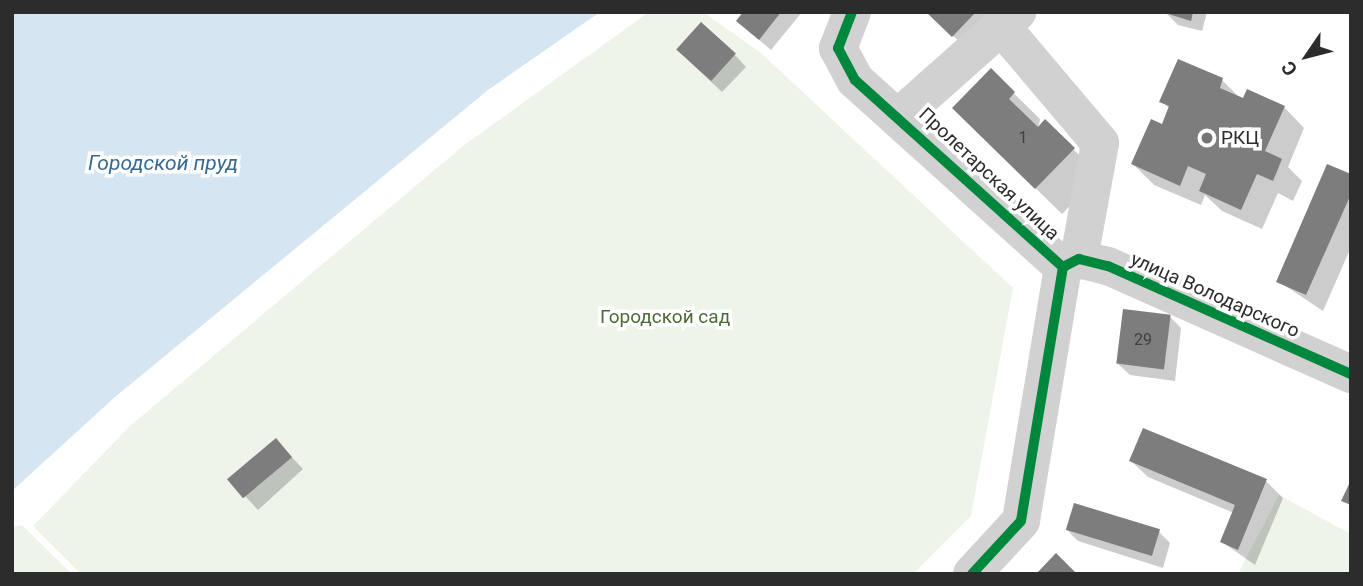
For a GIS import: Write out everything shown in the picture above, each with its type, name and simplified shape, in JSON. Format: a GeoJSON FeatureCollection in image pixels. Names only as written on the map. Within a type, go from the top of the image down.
{"type":"FeatureCollection","features":[{"type":"Feature","properties":{"kind":"street","name":"Пролетарская улица"},"geometry":{"type":"LineString","coordinates":[[852,12],[838,48],[855,80],[1071,263],[1021,521],[972,574]]}},
{"type":"Feature","properties":{"kind":"street"},"geometry":{"type":"LineString","coordinates":[[900,116],[1009,20],[1100,143],[1071,263]]}},
{"type":"Feature","properties":{"kind":"street","name":"улица Володарского"},"geometry":{"type":"LineString","coordinates":[[1071,263],[1351,374]]}},
{"type":"Feature","properties":{"kind":"green space","name":"Городской сад"},"geometry":{"type":"Polygon","coordinates":[[[649,12],[703,12],[761,53],[1013,288],[971,516],[913,574],[81,574],[33,526],[130,426],[463,146],[649,12]]]}},
{"type":"Feature","properties":{"kind":"green space"},"geometry":{"type":"Polygon","coordinates":[[[1279,495],[1351,534],[1351,574],[1238,574],[1279,495]]]}},
{"type":"Feature","properties":{"kind":"green space"},"geometry":{"type":"Polygon","coordinates":[[[22,525],[72,574],[12,574],[12,527],[22,525]]]}},
{"type":"Feature","properties":{"kind":"water","name":"Городской пруд"},"geometry":{"type":"Polygon","coordinates":[[[12,12],[600,12],[488,90],[115,397],[12,491],[12,12]]]}},
{"type":"Feature","properties":{"kind":"building"},"geometry":{"type":"Polygon","coordinates":[[[743,12],[781,12],[759,40],[736,21],[743,12]]]}},
{"type":"Feature","properties":{"kind":"building"},"geometry":{"type":"Polygon","coordinates":[[[926,12],[976,12],[952,37],[926,12]]]}},
{"type":"Feature","properties":{"kind":"building"},"geometry":{"type":"Polygon","coordinates":[[[1162,12],[1193,12],[1191,21],[1162,12]]]}},
{"type":"Feature","properties":{"kind":"building"},"geometry":{"type":"Polygon","coordinates":[[[701,22],[736,53],[711,81],[676,49],[701,22]]]}},
{"type":"Feature","properties":{"kind":"building","name":"РКЦ"},"geometry":{"type":"Polygon","coordinates":[[[1178,59],[1223,78],[1220,88],[1243,98],[1247,89],[1285,106],[1265,151],[1282,159],[1273,181],[1257,174],[1241,210],[1199,191],[1206,174],[1188,166],[1180,186],[1131,164],[1151,119],[1162,124],[1169,106],[1159,102],[1178,59]]]}},
{"type":"Feature","properties":{"kind":"building"},"geometry":{"type":"Polygon","coordinates":[[[991,68],[1015,92],[1009,99],[1038,127],[1045,119],[1075,148],[1035,189],[952,108],[991,68]]]}},
{"type":"Feature","properties":{"kind":"building"},"geometry":{"type":"Polygon","coordinates":[[[1327,164],[1351,174],[1351,194],[1306,295],[1276,282],[1327,164]]]}},
{"type":"Feature","properties":{"kind":"building"},"geometry":{"type":"Polygon","coordinates":[[[1123,309],[1171,315],[1164,369],[1116,364],[1123,309]]]}},
{"type":"Feature","properties":{"kind":"building"},"geometry":{"type":"Polygon","coordinates":[[[1143,428],[1267,479],[1238,550],[1220,542],[1235,505],[1129,461],[1143,428]]]}},
{"type":"Feature","properties":{"kind":"building"},"geometry":{"type":"Polygon","coordinates":[[[276,438],[292,457],[243,498],[227,479],[276,438]]]}},
{"type":"Feature","properties":{"kind":"building"},"geometry":{"type":"Polygon","coordinates":[[[1351,480],[1351,505],[1341,501],[1351,480]]]}},
{"type":"Feature","properties":{"kind":"building"},"geometry":{"type":"Polygon","coordinates":[[[1074,503],[1160,529],[1152,556],[1066,530],[1074,503]]]}},
{"type":"Feature","properties":{"kind":"building"},"geometry":{"type":"Polygon","coordinates":[[[1056,553],[1077,574],[1036,574],[1056,553]]]}},
{"type":"Feature","properties":{"kind":"cycle path"},"geometry":{"type":"LineString","coordinates":[[852,12],[838,48],[855,80],[1063,267],[1021,521],[972,574]]}},
{"type":"Feature","properties":{"kind":"cycle path"},"geometry":{"type":"LineString","coordinates":[[1063,267],[1079,259],[1108,266],[1351,374]]}},
{"type":"Feature","properties":{"kind":"place","name":"РКЦ"},"geometry":{"type":"Point","coordinates":[1207,138]}}]}
